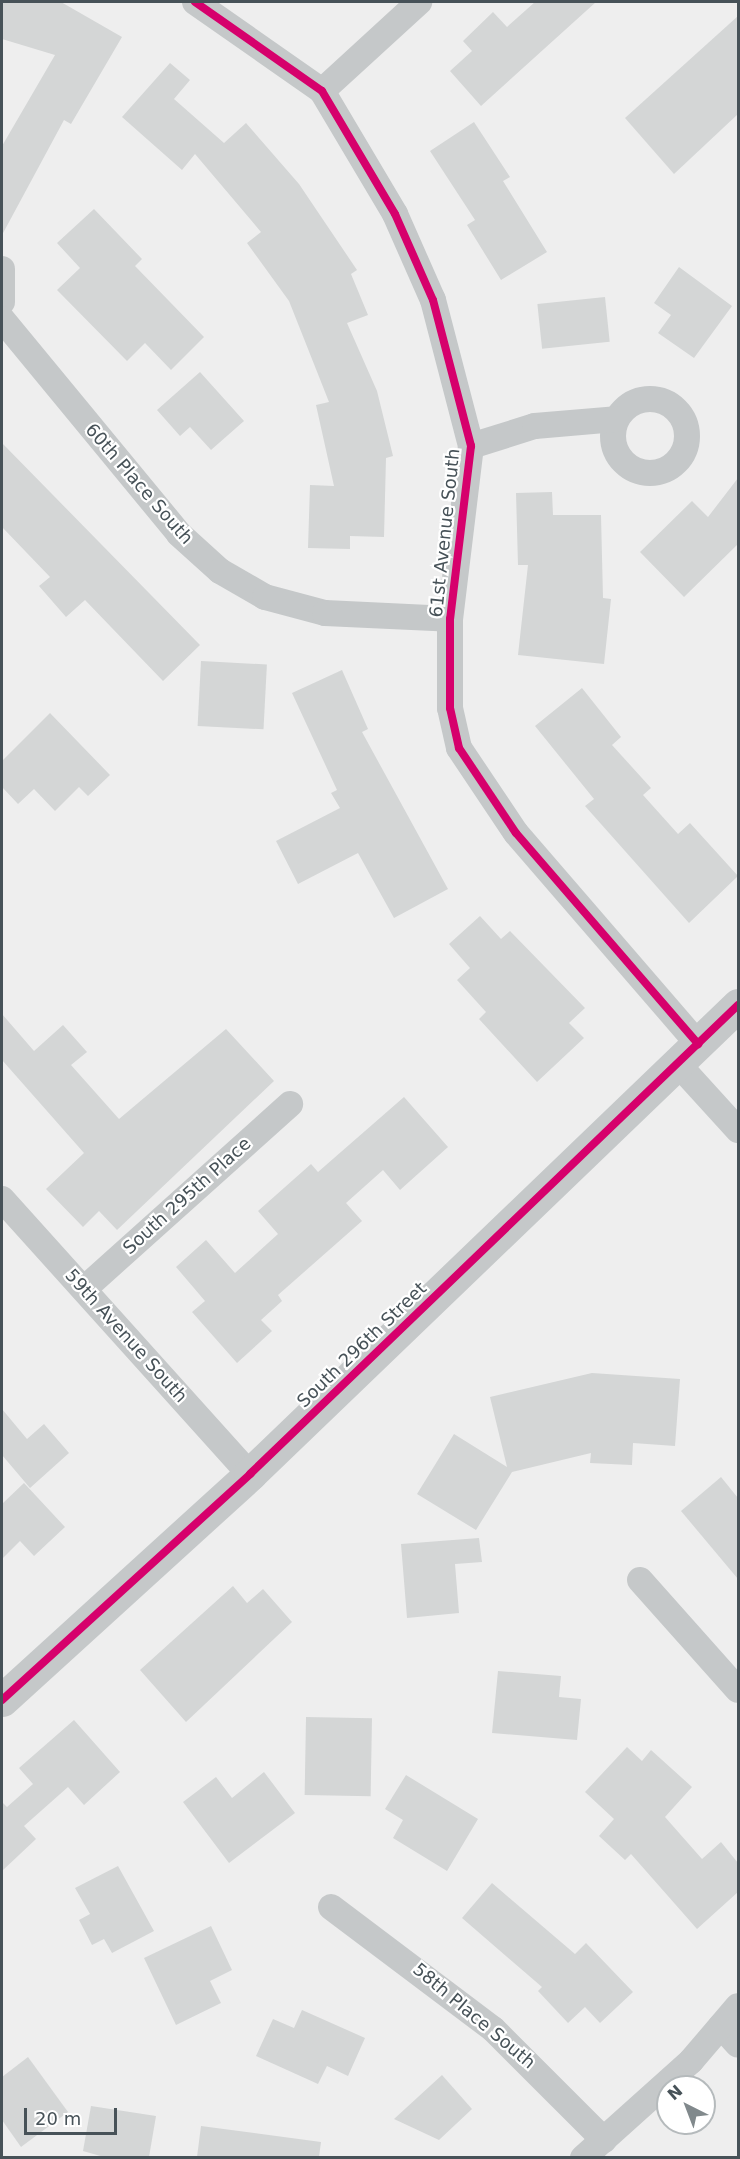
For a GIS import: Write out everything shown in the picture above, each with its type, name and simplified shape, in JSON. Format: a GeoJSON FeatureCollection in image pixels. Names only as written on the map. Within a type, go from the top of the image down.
{"type":"FeatureCollection","features":[{"type":"Feature","properties":{"kind":"street","name":"61st Avenue South"},"geometry":{"type":"LineString","coordinates":[[195,2],[322,91],[395,214],[433,300],[471,446],[450,619],[450,708],[465,758],[516,833],[688,1054],[738,1130]]}},
{"type":"Feature","properties":{"kind":"street"},"geometry":{"type":"LineString","coordinates":[[322,91],[418,2]]}},
{"type":"Feature","properties":{"kind":"street"},"geometry":{"type":"LineString","coordinates":[[2,269],[2,302]]}},
{"type":"Feature","properties":{"kind":"street","name":"60th Place South"},"geometry":{"type":"LineString","coordinates":[[2,319],[179,534],[220,571],[265,597],[325,614],[450,619]]}},
{"type":"Feature","properties":{"kind":"street"},"geometry":{"type":"LineString","coordinates":[[471,446],[535,426],[616,419]]}},
{"type":"Feature","properties":{"kind":"street","name":"South 296th Street"},"geometry":{"type":"LineString","coordinates":[[2,1700],[250,1474],[738,1005]]}},
{"type":"Feature","properties":{"kind":"street","name":"South 295th Place"},"geometry":{"type":"LineString","coordinates":[[84,1289],[290,1104]]}},
{"type":"Feature","properties":{"kind":"street","name":"59th Avenue South"},"geometry":{"type":"LineString","coordinates":[[2,1199],[250,1474]]}},
{"type":"Feature","properties":{"kind":"street"},"geometry":{"type":"LineString","coordinates":[[640,1580],[738,1690]]}},
{"type":"Feature","properties":{"kind":"street","name":"58th Place South"},"geometry":{"type":"LineString","coordinates":[[331,1907],[493,2029],[604,2140]]}},
{"type":"Feature","properties":{"kind":"street"},"geometry":{"type":"LineString","coordinates":[[583,2157],[604,2140],[721,2026],[738,2006]]}},
{"type":"Feature","properties":{"kind":"street"},"geometry":{"type":"LineString","coordinates":[[721,2026],[738,2045]]}},
{"type":"Feature","properties":{"kind":"building"},"geometry":{"type":"Polygon","coordinates":[[[2,2],[61,2],[122,37],[71,124],[64,120],[2,235],[2,146],[55,55],[2,39],[2,2]]]}},
{"type":"Feature","properties":{"kind":"building"},"geometry":{"type":"Polygon","coordinates":[[[535,2],[596,2],[481,106],[450,71],[472,51],[463,41],[493,12],[507,27],[535,2]]]}},
{"type":"Feature","properties":{"kind":"building"},"geometry":{"type":"Polygon","coordinates":[[[738,16],[738,114],[674,174],[625,118],[738,16]]]}},
{"type":"Feature","properties":{"kind":"building"},"geometry":{"type":"Polygon","coordinates":[[[170,63],[190,80],[174,99],[224,143],[246,123],[299,184],[357,270],[351,274],[368,315],[347,323],[377,391],[393,456],[386,458],[384,537],[350,536],[350,549],[308,548],[310,485],[334,486],[316,405],[329,402],[289,301],[247,243],[261,232],[195,154],[182,170],[122,117],[170,63]]]}},
{"type":"Feature","properties":{"kind":"building"},"geometry":{"type":"Polygon","coordinates":[[[474,122],[510,177],[503,181],[547,252],[501,280],[467,225],[475,220],[430,151],[474,122]]]}},
{"type":"Feature","properties":{"kind":"building"},"geometry":{"type":"Polygon","coordinates":[[[94,209],[142,259],[135,266],[204,337],[171,370],[145,343],[127,361],[57,290],[80,268],[57,243],[94,209]]]}},
{"type":"Feature","properties":{"kind":"building"},"geometry":{"type":"Polygon","coordinates":[[[679,267],[732,306],[694,358],[658,333],[671,315],[654,303],[679,267]]]}},
{"type":"Feature","properties":{"kind":"building"},"geometry":{"type":"Polygon","coordinates":[[[605,297],[610,342],[542,349],[537,304],[605,297]]]}},
{"type":"Feature","properties":{"kind":"building"},"geometry":{"type":"Polygon","coordinates":[[[200,372],[244,421],[211,450],[190,427],[180,436],[157,410],[200,372]]]}},
{"type":"Feature","properties":{"kind":"building"},"geometry":{"type":"Polygon","coordinates":[[[2,443],[200,645],[163,681],[85,600],[66,617],[39,586],[50,577],[2,527],[2,443]]]}},
{"type":"Feature","properties":{"kind":"building"},"geometry":{"type":"Polygon","coordinates":[[[738,478],[738,544],[684,597],[640,552],[692,501],[708,517],[738,478]]]}},
{"type":"Feature","properties":{"kind":"building"},"geometry":{"type":"Polygon","coordinates":[[[552,492],[553,515],[601,515],[603,598],[611,599],[604,664],[518,655],[528,565],[518,565],[516,493],[552,492]]]}},
{"type":"Feature","properties":{"kind":"building"},"geometry":{"type":"Polygon","coordinates":[[[201,661],[267,664],[264,729],[198,726],[201,661]]]}},
{"type":"Feature","properties":{"kind":"building"},"geometry":{"type":"Polygon","coordinates":[[[342,670],[368,729],[362,732],[448,889],[394,918],[358,853],[298,884],[276,841],[340,808],[331,793],[337,790],[292,693],[342,670]]]}},
{"type":"Feature","properties":{"kind":"building"},"geometry":{"type":"Polygon","coordinates":[[[582,688],[621,737],[612,745],[651,788],[643,795],[678,834],[690,823],[738,876],[689,923],[585,806],[594,799],[535,726],[582,688]]]}},
{"type":"Feature","properties":{"kind":"building"},"geometry":{"type":"Polygon","coordinates":[[[50,713],[110,775],[88,796],[79,787],[55,811],[34,789],[18,804],[2,787],[2,761],[50,713]]]}},
{"type":"Feature","properties":{"kind":"building"},"geometry":{"type":"Polygon","coordinates":[[[480,916],[501,939],[510,931],[585,1008],[569,1023],[584,1038],[537,1082],[479,1019],[486,1012],[457,980],[470,968],[449,944],[480,916]]]}},
{"type":"Feature","properties":{"kind":"building"},"geometry":{"type":"Polygon","coordinates":[[[2,1014],[34,1051],[63,1025],[87,1052],[71,1065],[119,1119],[226,1029],[274,1081],[117,1230],[99,1211],[83,1227],[46,1189],[84,1153],[2,1060],[2,1014]]]}},
{"type":"Feature","properties":{"kind":"building"},"geometry":{"type":"Polygon","coordinates":[[[404,1097],[448,1147],[400,1190],[383,1170],[346,1203],[362,1221],[278,1295],[282,1301],[261,1320],[272,1331],[237,1363],[192,1312],[205,1301],[176,1267],[206,1240],[235,1273],[278,1234],[258,1211],[311,1164],[318,1172],[404,1097]]]}},
{"type":"Feature","properties":{"kind":"building"},"geometry":{"type":"Polygon","coordinates":[[[592,1373],[680,1379],[675,1446],[633,1443],[632,1465],[590,1463],[591,1453],[512,1472],[476,1530],[417,1494],[454,1434],[507,1467],[490,1397],[592,1373]]]}},
{"type":"Feature","properties":{"kind":"building"},"geometry":{"type":"Polygon","coordinates":[[[2,1409],[27,1439],[44,1424],[69,1453],[30,1488],[2,1455],[2,1409]]]}},
{"type":"Feature","properties":{"kind":"building"},"geometry":{"type":"Polygon","coordinates":[[[721,1477],[738,1498],[738,1579],[681,1511],[721,1477]]]}},
{"type":"Feature","properties":{"kind":"building"},"geometry":{"type":"Polygon","coordinates":[[[24,1483],[65,1527],[34,1556],[20,1541],[2,1559],[2,1504],[24,1483]]]}},
{"type":"Feature","properties":{"kind":"building"},"geometry":{"type":"Polygon","coordinates":[[[479,1538],[482,1562],[455,1564],[459,1613],[407,1618],[401,1544],[479,1538]]]}},
{"type":"Feature","properties":{"kind":"building"},"geometry":{"type":"Polygon","coordinates":[[[233,1586],[247,1603],[263,1589],[292,1622],[186,1722],[140,1670],[233,1586]]]}},
{"type":"Feature","properties":{"kind":"building"},"geometry":{"type":"Polygon","coordinates":[[[498,1671],[561,1676],[559,1697],[581,1699],[577,1740],[492,1733],[498,1671]]]}},
{"type":"Feature","properties":{"kind":"building"},"geometry":{"type":"Polygon","coordinates":[[[306,1717],[372,1718],[371,1796],[305,1795],[306,1717]]]}},
{"type":"Feature","properties":{"kind":"building"},"geometry":{"type":"Polygon","coordinates":[[[74,1720],[120,1772],[84,1805],[68,1787],[24,1826],[36,1839],[2,1871],[2,1802],[7,1807],[33,1784],[19,1768],[74,1720]]]}},
{"type":"Feature","properties":{"kind":"building"},"geometry":{"type":"Polygon","coordinates":[[[627,1747],[642,1761],[651,1750],[692,1787],[665,1817],[702,1859],[721,1842],[738,1863],[738,1892],[697,1929],[631,1854],[625,1860],[599,1836],[614,1819],[585,1792],[627,1747]]]}},
{"type":"Feature","properties":{"kind":"building"},"geometry":{"type":"Polygon","coordinates":[[[264,1772],[295,1813],[229,1863],[183,1802],[216,1777],[232,1798],[264,1772]]]}},
{"type":"Feature","properties":{"kind":"building"},"geometry":{"type":"Polygon","coordinates":[[[406,1775],[478,1819],[447,1871],[393,1838],[403,1820],[385,1809],[406,1775]]]}},
{"type":"Feature","properties":{"kind":"building"},"geometry":{"type":"Polygon","coordinates":[[[118,1866],[154,1931],[112,1953],[104,1939],[92,1945],[79,1920],[90,1914],[75,1888],[118,1866]]]}},
{"type":"Feature","properties":{"kind":"building"},"geometry":{"type":"Polygon","coordinates":[[[492,1883],[575,1954],[586,1943],[633,1992],[600,2023],[585,2007],[568,2023],[538,1991],[542,1987],[462,1918],[492,1883]]]}},
{"type":"Feature","properties":{"kind":"building"},"geometry":{"type":"Polygon","coordinates":[[[211,1926],[232,1970],[210,1981],[221,2003],[176,2025],[144,1958],[211,1926]]]}},
{"type":"Feature","properties":{"kind":"building"},"geometry":{"type":"Polygon","coordinates":[[[302,2010],[365,2038],[348,2076],[327,2066],[318,2084],[256,2056],[273,2019],[294,2028],[302,2010]]]}},
{"type":"Feature","properties":{"kind":"building"},"geometry":{"type":"Polygon","coordinates":[[[28,2057],[68,2112],[21,2147],[2,2120],[2,2077],[28,2057]]]}},
{"type":"Feature","properties":{"kind":"building"},"geometry":{"type":"Polygon","coordinates":[[[442,2075],[472,2109],[439,2140],[394,2119],[442,2075]]]}},
{"type":"Feature","properties":{"kind":"building"},"geometry":{"type":"Polygon","coordinates":[[[91,2106],[156,2116],[149,2157],[104,2157],[83,2151],[91,2106]]]}},
{"type":"Feature","properties":{"kind":"building"},"geometry":{"type":"Polygon","coordinates":[[[201,2126],[321,2142],[319,2157],[197,2157],[201,2126]]]}},
{"type":"Feature","properties":{"kind":"cycle path"},"geometry":{"type":"LineString","coordinates":[[195,2],[322,91],[395,214],[433,300],[471,446],[450,619],[450,708],[459,748],[516,833],[698,1044]]}},
{"type":"Feature","properties":{"kind":"cycle path"},"geometry":{"type":"LineString","coordinates":[[2,1700],[250,1474],[738,1005]]}}]}
